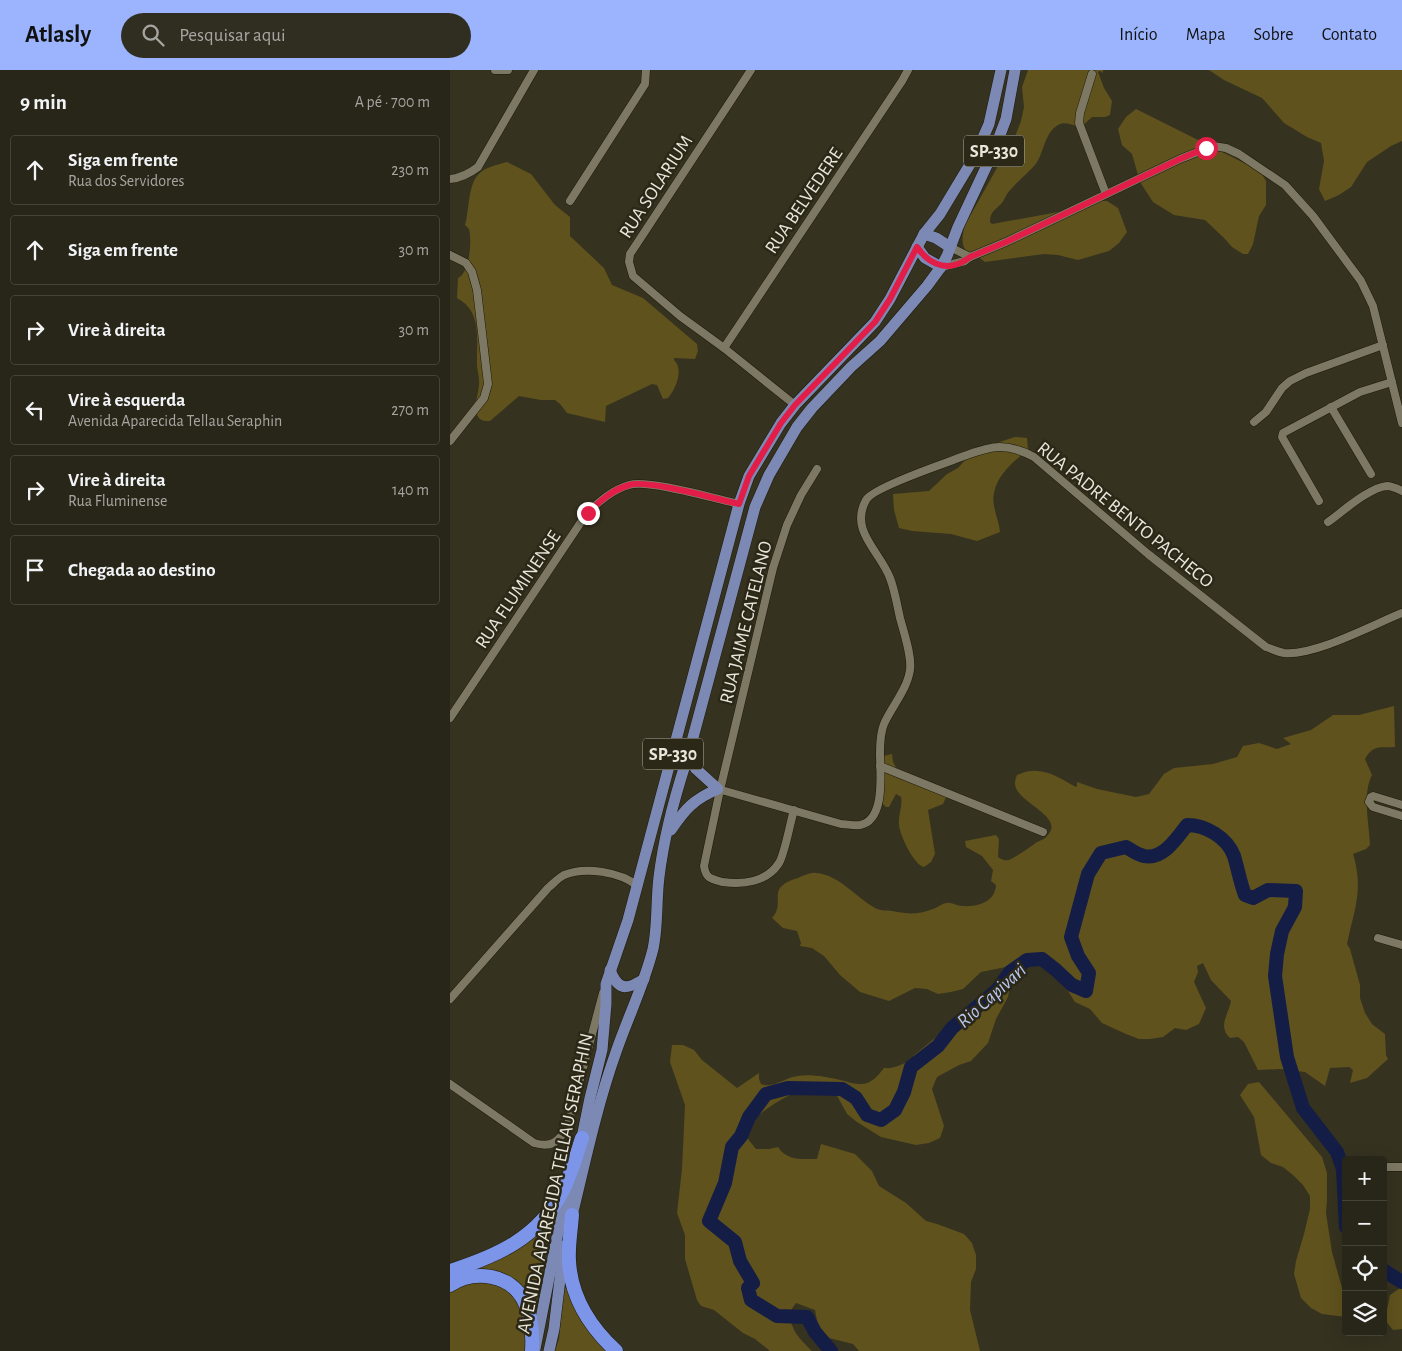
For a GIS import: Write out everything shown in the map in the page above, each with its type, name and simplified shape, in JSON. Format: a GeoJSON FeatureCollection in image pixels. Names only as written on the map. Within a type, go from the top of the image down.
{"type":"FeatureCollection","features":[{"type":"Feature","properties":{"kind":"highway"},"geometry":{"type":"LineString","coordinates":[[450,1271],[506,1250],[536,1227],[564,1190],[582,1138]]}},
{"type":"Feature","properties":{"kind":"highway"},"geometry":{"type":"LineString","coordinates":[[572,1215],[569,1260],[573,1287],[590,1323],[616,1351]]}},
{"type":"Feature","properties":{"kind":"highway"},"geometry":{"type":"LineString","coordinates":[[450,1285],[466,1277],[482,1275],[500,1279],[517,1291],[524,1299],[530,1318],[533,1351]]}},
{"type":"Feature","properties":{"kind":"main road","name":"AVENIDA APARECIDA TELLAU SERAPHIN"},"geometry":{"type":"LineString","coordinates":[[533,1351],[558,1232],[602,1050],[606,1011],[606,984],[638,886],[739,504],[749,476],[781,423],[795,405],[875,322],[890,299],[924,234],[940,214],[982,141],[994,106],[1001,70]]}},
{"type":"Feature","properties":{"kind":"main road","name":"AVENIDA APARECIDA TELLAU SERAPHIN"},"geometry":{"type":"LineString","coordinates":[[549,1351],[554,1329],[564,1245],[600,1103],[613,1061],[644,979],[655,940],[659,878],[666,838],[679,782],[688,756],[755,507],[769,476],[793,433],[807,414],[851,367],[880,340],[927,286],[940,267],[992,157],[1013,89],[1015,70]]}},
{"type":"Feature","properties":{"kind":"main road"},"geometry":{"type":"LineString","coordinates":[[924,234],[936,238],[950,247]]}},
{"type":"Feature","properties":{"kind":"main road"},"geometry":{"type":"LineString","coordinates":[[917,247],[925,258],[940,267]]}},
{"type":"Feature","properties":{"kind":"main road"},"geometry":{"type":"LineString","coordinates":[[666,838],[690,805],[697,799],[719,790],[696,769],[688,756]]}},
{"type":"Feature","properties":{"kind":"main road"},"geometry":{"type":"LineString","coordinates":[[610,970],[620,986],[630,987],[644,979]]}},
{"type":"Feature","properties":{"kind":"street"},"geometry":{"type":"LineString","coordinates":[[495,70],[508,70]]}},
{"type":"Feature","properties":{"kind":"street"},"geometry":{"type":"LineString","coordinates":[[450,179],[464,176],[478,167],[534,70]]}},
{"type":"Feature","properties":{"kind":"street"},"geometry":{"type":"LineString","coordinates":[[570,201],[646,84],[646,70]]}},
{"type":"Feature","properties":{"kind":"street","name":"RUA SOLARIUM"},"geometry":{"type":"LineString","coordinates":[[751,70],[630,254],[629,262],[633,276],[640,283],[702,334],[724,348],[795,405]]}},
{"type":"Feature","properties":{"kind":"street","name":"RUA BELVEDERE"},"geometry":{"type":"LineString","coordinates":[[724,348],[908,70]]}},
{"type":"Feature","properties":{"kind":"street"},"geometry":{"type":"LineString","coordinates":[[1092,74],[1080,113],[1079,123],[1106,194]]}},
{"type":"Feature","properties":{"kind":"street"},"geometry":{"type":"LineString","coordinates":[[940,267],[965,261],[1180,159],[1206,148],[1220,146],[1239,154],[1285,185],[1326,233],[1361,281],[1373,306],[1402,423]]}},
{"type":"Feature","properties":{"kind":"street"},"geometry":{"type":"LineString","coordinates":[[950,247],[970,257]]}},
{"type":"Feature","properties":{"kind":"street"},"geometry":{"type":"LineString","coordinates":[[450,255],[466,263],[472,272],[477,290],[488,384],[484,398],[450,441]]}},
{"type":"Feature","properties":{"kind":"street"},"geometry":{"type":"LineString","coordinates":[[1254,422],[1266,412],[1282,388],[1290,381],[1306,373],[1384,345]]}},
{"type":"Feature","properties":{"kind":"street"},"geometry":{"type":"LineString","coordinates":[[1319,502],[1282,437],[1283,432],[1360,392],[1392,382]]}},
{"type":"Feature","properties":{"kind":"street"},"geometry":{"type":"LineString","coordinates":[[1331,407],[1370,474]]}},
{"type":"Feature","properties":{"kind":"street","name":"RUA PADRE BENTO PACHECO"},"geometry":{"type":"LineString","coordinates":[[719,790],[841,824],[861,825],[871,818],[879,803],[880,748],[883,727],[906,683],[911,664],[890,576],[883,562],[862,532],[864,506],[867,498],[880,490],[936,466],[990,448],[1012,447],[1034,457],[1148,554],[1266,647],[1283,653],[1298,653],[1316,649],[1402,613]]}},
{"type":"Feature","properties":{"kind":"street","name":"RUA JAIME CATELANO"},"geometry":{"type":"LineString","coordinates":[[794,810],[779,862],[771,872],[751,882],[736,884],[709,878],[704,866],[719,790],[773,568],[787,525],[800,495],[817,469]]}},
{"type":"Feature","properties":{"kind":"street","name":"RUA FLUMINENSE"},"geometry":{"type":"LineString","coordinates":[[450,718],[588,513],[600,500],[614,490],[630,484],[649,484],[739,504]]}},
{"type":"Feature","properties":{"kind":"street"},"geometry":{"type":"LineString","coordinates":[[1328,522],[1371,491],[1386,486],[1397,488],[1402,492]]}},
{"type":"Feature","properties":{"kind":"street"},"geometry":{"type":"LineString","coordinates":[[880,766],[1043,832]]}},
{"type":"Feature","properties":{"kind":"street"},"geometry":{"type":"LineString","coordinates":[[1402,805],[1373,796],[1369,802],[1370,806],[1402,816]]}},
{"type":"Feature","properties":{"kind":"street"},"geometry":{"type":"LineString","coordinates":[[450,999],[548,888],[563,876],[578,871],[594,872],[625,878],[638,886]]}},
{"type":"Feature","properties":{"kind":"street"},"geometry":{"type":"LineString","coordinates":[[1378,938],[1402,946]]}},
{"type":"Feature","properties":{"kind":"street"},"geometry":{"type":"LineString","coordinates":[[450,1084],[534,1143],[544,1146],[561,1138],[567,1128],[606,984]]}},
{"type":"Feature","properties":{"kind":"street"},"geometry":{"type":"LineString","coordinates":[[1387,1167],[1402,1167]]}},
{"type":"Feature","properties":{"kind":"shaded area"},"geometry":{"type":"Polygon","coordinates":[[[1028,70],[1103,70],[1103,73],[1098,72],[1104,88],[1112,101],[1110,115],[1092,117],[1080,128],[1063,123],[1053,129],[1035,165],[1010,190],[1002,203],[992,213],[990,222],[992,224],[1058,212],[1095,201],[1107,201],[1118,208],[1127,232],[1119,243],[1109,251],[1078,260],[1044,254],[985,262],[977,256],[971,258],[965,250],[963,235],[965,225],[1016,134],[1021,121],[1024,107],[1022,87],[1028,70]]]}},
{"type":"Feature","properties":{"kind":"shaded area"},"geometry":{"type":"Polygon","coordinates":[[[1209,70],[1402,70],[1402,141],[1367,162],[1351,187],[1325,201],[1319,189],[1324,161],[1321,143],[1284,123],[1262,98],[1224,80],[1209,70]]]}},
{"type":"Feature","properties":{"kind":"shaded area"},"geometry":{"type":"Polygon","coordinates":[[[1136,109],[1260,171],[1266,181],[1266,205],[1259,216],[1253,244],[1248,254],[1243,254],[1232,247],[1205,220],[1174,215],[1153,202],[1140,182],[1132,154],[1122,145],[1118,129],[1126,117],[1136,109]]]}},
{"type":"Feature","properties":{"kind":"shaded area"},"geometry":{"type":"Polygon","coordinates":[[[507,162],[531,174],[555,205],[570,217],[570,236],[604,268],[612,285],[643,298],[697,344],[698,351],[695,359],[674,358],[679,374],[674,390],[668,398],[663,399],[657,385],[652,384],[606,406],[605,422],[567,413],[555,400],[541,400],[519,396],[490,421],[482,420],[478,417],[476,407],[479,378],[476,327],[471,311],[457,298],[458,278],[462,275],[468,263],[470,234],[469,229],[465,225],[472,185],[478,175],[484,170],[507,162]]]}},
{"type":"Feature","properties":{"kind":"shaded area"},"geometry":{"type":"Polygon","coordinates":[[[1015,437],[1027,438],[1028,450],[1007,468],[996,486],[993,498],[1000,532],[977,541],[951,534],[899,528],[894,510],[893,494],[929,491],[947,474],[958,468],[967,458],[987,446],[1015,437]]]}},
{"type":"Feature","properties":{"kind":"shaded area"},"geometry":{"type":"Polygon","coordinates":[[[1394,706],[1395,747],[1374,749],[1365,759],[1372,775],[1367,791],[1370,845],[1366,849],[1353,854],[1358,878],[1358,889],[1347,944],[1360,985],[1360,998],[1365,1013],[1372,1024],[1385,1034],[1386,1055],[1388,1059],[1367,1078],[1350,1083],[1353,1070],[1349,1067],[1330,1068],[1325,1086],[1305,1072],[1280,1069],[1258,1070],[1244,1042],[1238,1037],[1230,1038],[1226,1033],[1224,1024],[1231,1001],[1211,980],[1203,963],[1197,966],[1198,972],[1194,982],[1206,1008],[1199,1024],[1186,1030],[1175,1028],[1163,1037],[1150,1039],[1139,1039],[1102,1023],[1090,1009],[1075,1002],[1061,980],[1052,972],[1041,966],[1026,965],[1015,973],[1008,997],[996,1019],[988,1043],[971,1061],[937,1077],[932,1089],[944,1126],[940,1138],[929,1143],[916,1145],[881,1137],[847,1114],[835,1092],[823,1084],[801,1090],[780,1100],[743,1128],[748,1139],[756,1149],[778,1147],[790,1157],[817,1159],[821,1144],[855,1154],[872,1171],[879,1186],[906,1203],[926,1221],[964,1234],[972,1243],[976,1255],[976,1269],[971,1282],[970,1310],[980,1351],[859,1351],[853,1344],[829,1338],[819,1331],[815,1310],[796,1303],[789,1313],[792,1325],[800,1338],[812,1351],[770,1351],[714,1310],[701,1306],[697,1300],[685,1259],[685,1235],[677,1213],[682,1169],[685,1105],[670,1062],[672,1045],[683,1045],[694,1050],[702,1060],[737,1088],[759,1073],[761,1084],[766,1085],[803,1075],[863,1084],[873,1079],[884,1068],[896,1067],[910,1060],[951,1025],[974,1014],[993,996],[1006,967],[981,972],[963,989],[951,992],[938,994],[927,989],[915,988],[889,1001],[860,992],[840,975],[824,956],[812,948],[800,946],[801,943],[797,931],[783,928],[772,918],[778,906],[778,895],[782,886],[805,875],[816,873],[833,878],[869,904],[881,910],[913,913],[927,911],[945,903],[962,906],[979,905],[988,900],[995,891],[996,885],[991,881],[993,870],[982,856],[966,847],[965,841],[996,835],[999,839],[998,857],[1008,860],[1045,838],[1051,829],[1050,822],[1045,815],[1017,790],[1015,780],[1017,775],[1025,772],[1040,771],[1055,775],[1076,787],[1077,782],[1097,789],[1136,797],[1149,794],[1164,774],[1174,768],[1213,764],[1237,757],[1243,746],[1259,743],[1277,749],[1291,744],[1283,738],[1311,730],[1333,715],[1359,715],[1394,706]]]}},
{"type":"Feature","properties":{"kind":"shaded area"},"geometry":{"type":"Polygon","coordinates":[[[892,754],[893,762],[897,769],[939,790],[946,797],[943,804],[928,810],[935,854],[931,862],[924,867],[912,855],[900,829],[901,797],[896,794],[889,807],[883,804],[879,757],[892,754]]]}},
{"type":"Feature","properties":{"kind":"shaded area"},"geometry":{"type":"Polygon","coordinates":[[[1259,1082],[1322,1157],[1327,1173],[1326,1213],[1332,1252],[1342,1288],[1342,1316],[1322,1314],[1311,1308],[1301,1298],[1294,1274],[1310,1209],[1310,1196],[1293,1175],[1261,1155],[1254,1117],[1240,1095],[1248,1084],[1259,1082]]]}},
{"type":"Feature","properties":{"kind":"shaded area"},"geometry":{"type":"Polygon","coordinates":[[[551,1220],[535,1315],[519,1287],[450,1276],[551,1220]]]}},
{"type":"Feature","properties":{"kind":"shaded area"},"geometry":{"type":"Polygon","coordinates":[[[481,1280],[509,1289],[525,1312],[527,1351],[450,1351],[450,1292],[454,1288],[481,1280]]]}},
{"type":"Feature","properties":{"kind":"shaded area"},"geometry":{"type":"Polygon","coordinates":[[[569,1285],[610,1351],[555,1351],[559,1339],[564,1289],[569,1285]]]}},
{"type":"Feature","properties":{"kind":"shaded area"},"geometry":{"type":"Polygon","coordinates":[[[1402,1288],[1402,1329],[1393,1330],[1387,1322],[1390,1295],[1402,1288]]]}},
{"type":"Feature","properties":{"kind":"waterway","name":"Rio Capivari"},"geometry":{"type":"LineString","coordinates":[[831,1351],[815,1332],[807,1317],[777,1316],[751,1300],[748,1288],[753,1283],[740,1261],[735,1242],[709,1221],[725,1183],[732,1147],[741,1136],[749,1117],[766,1094],[788,1088],[842,1089],[856,1098],[867,1115],[881,1120],[895,1110],[904,1092],[911,1067],[938,1046],[952,1028],[997,990],[1010,972],[1027,960],[1042,959],[1072,985],[1086,991],[1089,973],[1078,956],[1071,937],[1088,874],[1101,853],[1126,847],[1142,855],[1157,855],[1169,847],[1187,825],[1201,827],[1215,833],[1231,849],[1245,895],[1253,898],[1268,890],[1296,891],[1295,907],[1282,931],[1275,976],[1287,1057],[1303,1108],[1337,1152],[1343,1169],[1345,1201]]}},
{"type":"Feature","properties":{"kind":"waterway","name":"Rio Capivari"},"geometry":{"type":"LineString","coordinates":[[1387,1273],[1402,1282]]}},
{"type":"Feature","properties":{"kind":"route"},"geometry":{"type":"LineString","coordinates":[[588,513],[600,500],[614,490],[630,484],[649,484],[739,504],[749,476],[781,423],[795,405],[875,322],[890,299],[917,247],[928,261],[940,267],[965,261],[1206,148]]}}]}
